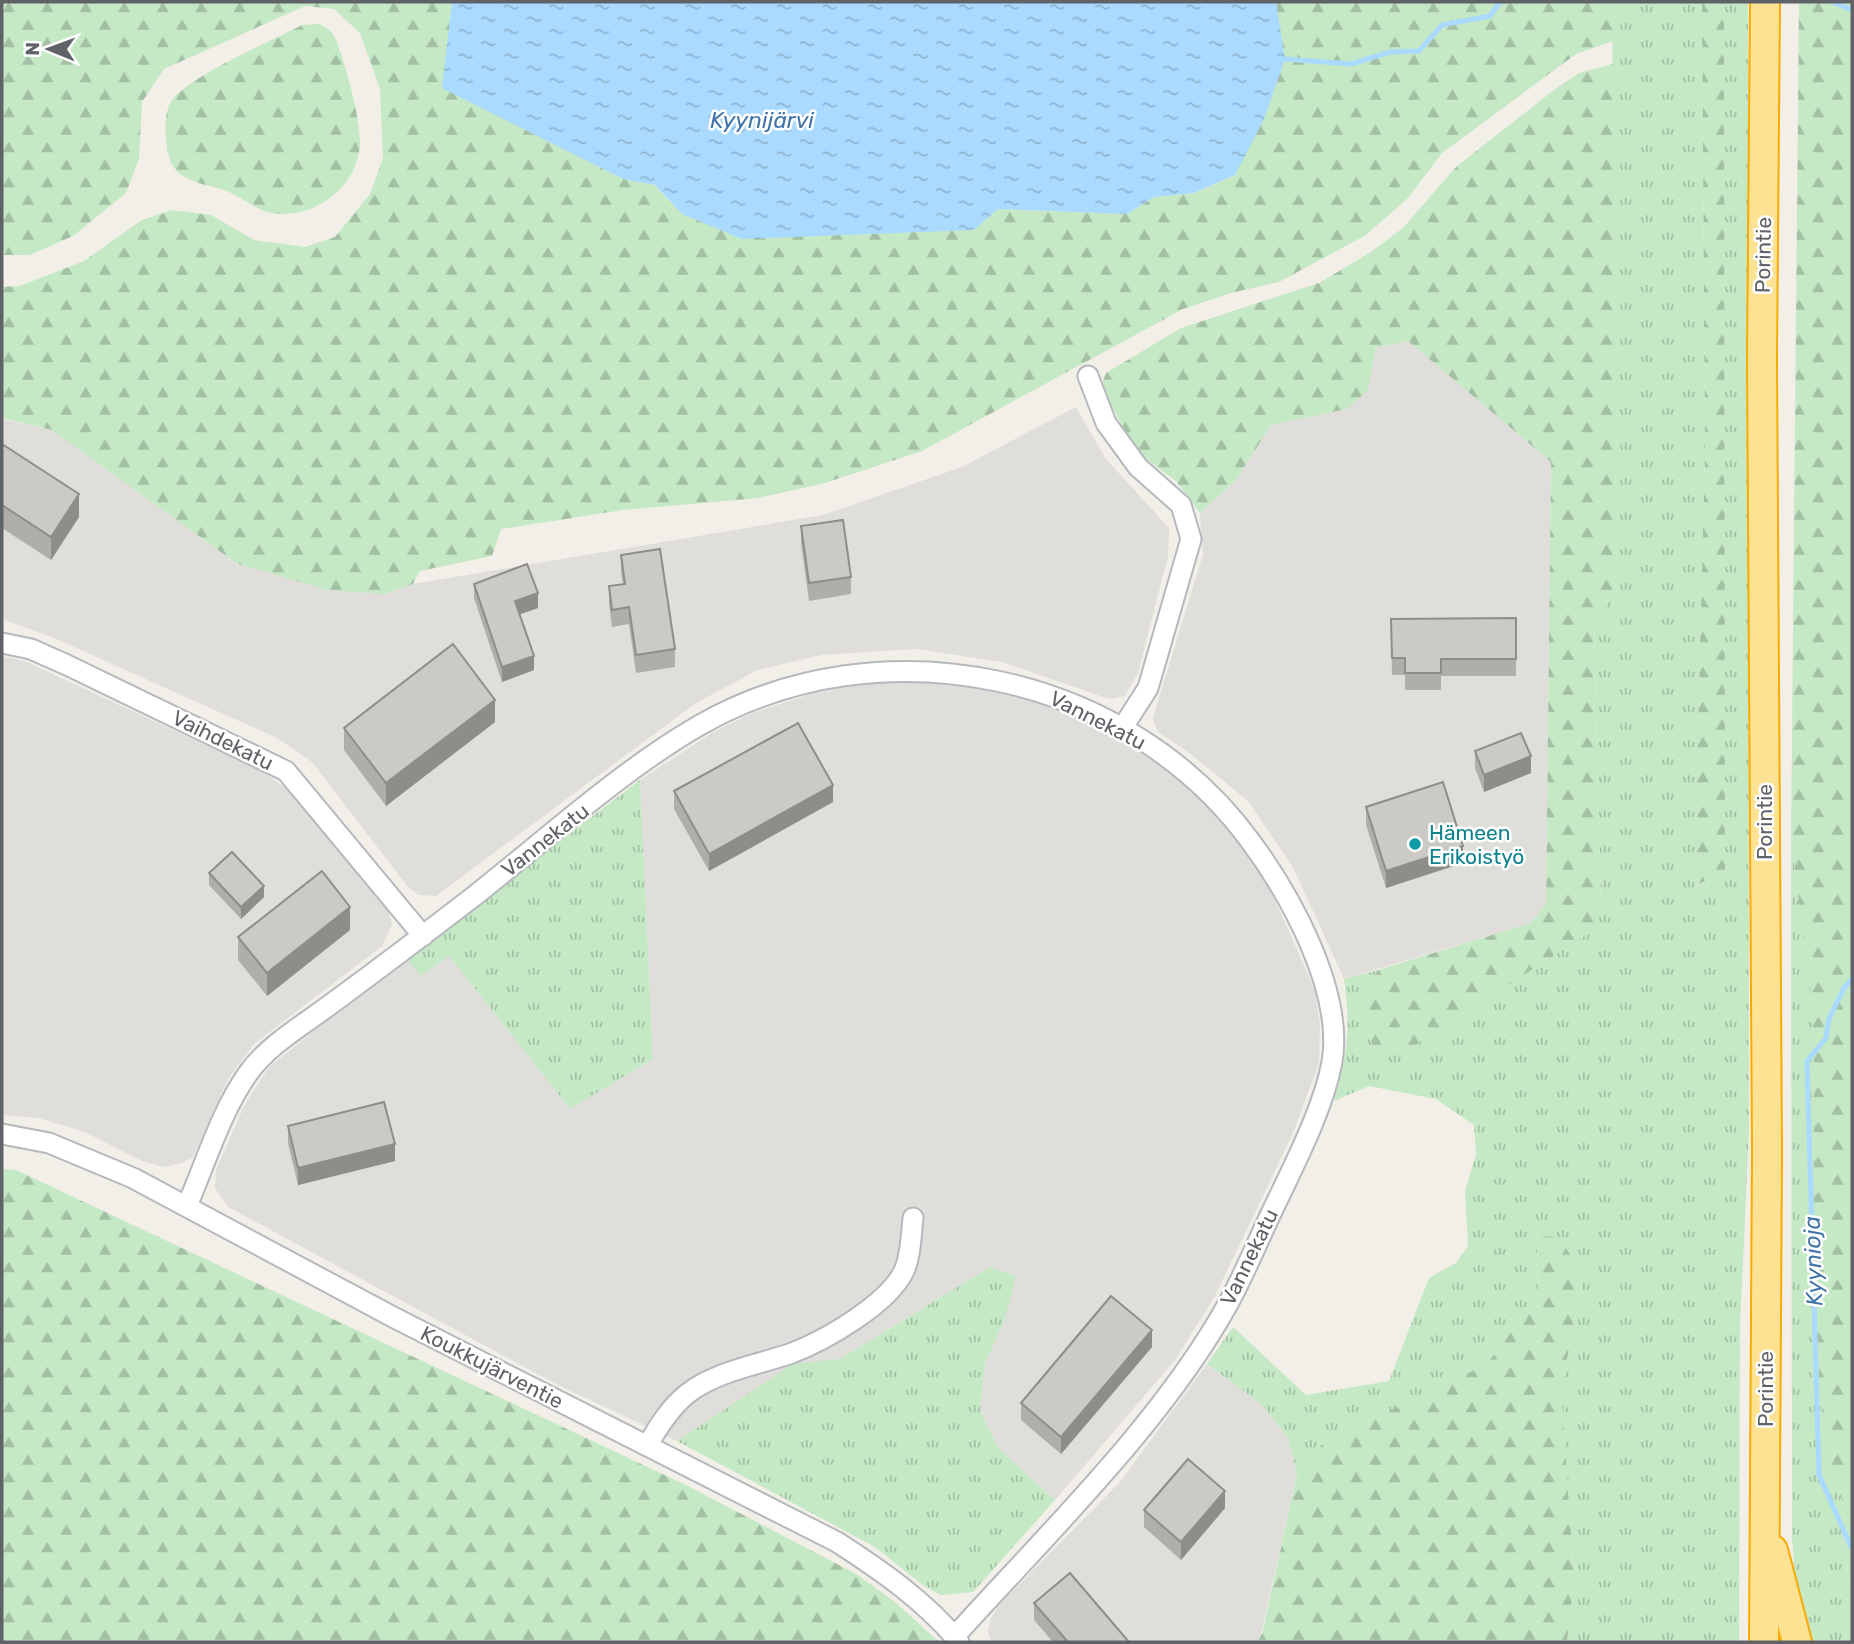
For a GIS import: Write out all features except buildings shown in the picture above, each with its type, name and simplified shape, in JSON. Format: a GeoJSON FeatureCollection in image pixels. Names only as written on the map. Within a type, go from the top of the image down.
{"type":"FeatureCollection","features":[{"type":"Feature","properties":{"kind":"highway","name":"Porintie"},"geometry":{"type":"LineString","coordinates":[[1764,1642],[1767,1152],[1762,359],[1765,2]]}},
{"type":"Feature","properties":{"kind":"highway"},"geometry":{"type":"LineString","coordinates":[[1764,1521],[1785,1589],[1797,1642]]}},
{"type":"Feature","properties":{"kind":"street"},"geometry":{"type":"LineString","coordinates":[[1088,376],[1105,423],[1138,467],[1181,505],[1191,539],[1148,688],[1123,727]]}},
{"type":"Feature","properties":{"kind":"street","name":"Vaihdekatu"},"geometry":{"type":"LineString","coordinates":[[2,642],[31,649],[67,665],[286,771],[423,936]]}},
{"type":"Feature","properties":{"kind":"street","name":"Vannekatu"},"geometry":{"type":"LineString","coordinates":[[187,1206],[234,1096],[262,1055],[423,936],[633,772],[701,725],[771,692],[827,680],[927,671],[1002,679],[1066,699],[1123,727],[1186,770],[1232,815],[1274,872],[1303,929],[1321,977],[1333,1021],[1332,1062],[1306,1140],[1227,1305],[1135,1435],[957,1639]]}},
{"type":"Feature","properties":{"kind":"street","name":"Koukkujärventie"},"geometry":{"type":"LineString","coordinates":[[2,1134],[49,1143],[84,1156],[187,1206],[393,1317],[837,1542],[893,1580],[957,1639]]}},
{"type":"Feature","properties":{"kind":"street"},"geometry":{"type":"LineString","coordinates":[[648,1445],[664,1417],[688,1393],[718,1377],[795,1352],[848,1323],[887,1294],[904,1271],[913,1218]]}},
{"type":"Feature","properties":{"kind":"shaded area"},"geometry":{"type":"Polygon","coordinates":[[[1409,341],[1551,462],[1546,903],[1531,923],[1344,979],[1293,867],[1248,801],[1187,751],[1157,731],[1153,718],[1203,554],[1200,513],[1236,480],[1271,425],[1347,409],[1376,348],[1409,341]]]}},
{"type":"Feature","properties":{"kind":"shaded area"},"geometry":{"type":"Polygon","coordinates":[[[1076,407],[1106,459],[1169,528],[1168,556],[1138,673],[1125,696],[1109,699],[1002,662],[916,649],[821,655],[758,670],[696,703],[436,896],[418,895],[408,887],[312,762],[277,738],[54,638],[2,619],[2,419],[52,430],[236,563],[385,594],[413,584],[823,515],[962,467],[1076,407]]]}},
{"type":"Feature","properties":{"kind":"shaded area"},"geometry":{"type":"Polygon","coordinates":[[[2,656],[25,661],[263,772],[295,795],[389,913],[392,924],[382,946],[254,1044],[228,1079],[193,1157],[182,1163],[164,1167],[142,1161],[85,1132],[38,1118],[2,1115],[2,656]]]}},
{"type":"Feature","properties":{"kind":"shaded area"},"geometry":{"type":"Polygon","coordinates":[[[929,679],[1003,690],[1063,711],[1121,740],[1174,775],[1227,825],[1266,879],[1315,991],[1320,1024],[1319,1063],[1293,1133],[1215,1296],[1175,1360],[1055,1500],[999,1449],[980,1410],[985,1364],[1004,1321],[1015,1276],[990,1267],[840,1359],[793,1365],[677,1441],[556,1384],[228,1207],[215,1188],[216,1170],[244,1106],[269,1067],[406,958],[449,956],[570,1109],[653,1059],[640,780],[712,733],[752,713],[811,694],[873,682],[929,679]]]}},
{"type":"Feature","properties":{"kind":"shaded area"},"geometry":{"type":"Polygon","coordinates":[[[1207,1364],[1261,1404],[1288,1438],[1297,1474],[1257,1642],[991,1642],[988,1631],[991,1618],[1001,1603],[1120,1482],[1207,1364]]]}},
{"type":"Feature","properties":{"kind":"green space"},"geometry":{"type":"Polygon","coordinates":[[[2,2],[452,2],[443,88],[623,179],[655,185],[682,214],[898,231],[973,230],[998,209],[1127,214],[1154,197],[1195,193],[1235,175],[1276,2],[1612,2],[1613,41],[1576,54],[1442,153],[1408,198],[1366,235],[1279,282],[1231,293],[1183,309],[922,451],[825,483],[758,498],[623,510],[501,529],[492,556],[420,571],[413,584],[385,594],[327,590],[236,563],[52,430],[2,418],[2,287],[20,286],[84,261],[142,220],[172,210],[211,215],[254,240],[305,247],[335,237],[370,194],[383,158],[380,89],[360,33],[334,9],[305,6],[164,69],[142,102],[139,159],[126,193],[73,236],[30,255],[2,255],[2,2]]]}},
{"type":"Feature","properties":{"kind":"green space"},"geometry":{"type":"Polygon","coordinates":[[[1612,2],[1702,2],[1705,455],[1695,886],[1724,872],[1724,2],[1748,2],[1749,1130],[1740,1327],[1739,1642],[1567,1642],[1574,1577],[1561,1388],[1584,1277],[1537,1237],[1538,1296],[1487,1364],[1325,1441],[1297,1474],[1288,1438],[1261,1404],[1207,1364],[1233,1327],[1306,1395],[1389,1381],[1429,1278],[1456,1263],[1468,1246],[1465,1191],[1476,1154],[1474,1125],[1436,1099],[1369,1086],[1334,1101],[1347,1041],[1344,979],[1378,970],[1359,995],[1601,909],[1594,627],[1618,581],[1612,2]]]}},
{"type":"Feature","properties":{"kind":"green space"},"geometry":{"type":"Polygon","coordinates":[[[1702,2],[1724,2],[1725,872],[1694,886],[1705,455],[1702,2]]]}},
{"type":"Feature","properties":{"kind":"green space"},"geometry":{"type":"Polygon","coordinates":[[[1799,2],[1852,2],[1852,1593],[1844,1550],[1842,1496],[1825,1457],[1817,1343],[1813,1009],[1791,842],[1799,2]]]}},
{"type":"Feature","properties":{"kind":"green space"},"geometry":{"type":"Polygon","coordinates":[[[320,24],[333,34],[339,49],[359,129],[358,158],[343,186],[331,197],[303,211],[272,213],[261,210],[229,192],[181,175],[172,164],[167,146],[167,114],[173,99],[198,79],[234,59],[302,25],[320,24]]]}},
{"type":"Feature","properties":{"kind":"green space"},"geometry":{"type":"Polygon","coordinates":[[[1613,64],[1618,581],[1594,627],[1601,909],[1589,933],[1412,1047],[1376,1052],[1362,1023],[1359,995],[1378,970],[1531,923],[1546,903],[1551,462],[1408,341],[1376,348],[1368,390],[1347,409],[1271,425],[1236,480],[1200,513],[1176,481],[1137,452],[1106,396],[1103,381],[1106,373],[1181,328],[1319,283],[1371,252],[1403,228],[1456,167],[1554,90],[1579,73],[1613,64]]]}},
{"type":"Feature","properties":{"kind":"green space"},"geometry":{"type":"Polygon","coordinates":[[[640,780],[653,1059],[570,1109],[449,956],[421,976],[406,958],[640,780]]]}},
{"type":"Feature","properties":{"kind":"green space"},"geometry":{"type":"Polygon","coordinates":[[[1791,842],[1813,1009],[1825,1457],[1842,1496],[1844,1550],[1852,1593],[1852,1642],[1808,1642],[1796,1588],[1792,1538],[1791,842]]]}},
{"type":"Feature","properties":{"kind":"green space"},"geometry":{"type":"Polygon","coordinates":[[[2,1169],[16,1170],[688,1486],[856,1574],[895,1602],[939,1642],[2,1642],[2,1169]]]}},
{"type":"Feature","properties":{"kind":"green space"},"geometry":{"type":"Polygon","coordinates":[[[1537,1236],[1559,1237],[1584,1277],[1561,1388],[1574,1577],[1567,1642],[1257,1642],[1262,1634],[1297,1474],[1325,1441],[1487,1364],[1538,1296],[1537,1236]]]}},
{"type":"Feature","properties":{"kind":"green space"},"geometry":{"type":"Polygon","coordinates":[[[990,1267],[1016,1276],[1004,1321],[985,1364],[980,1410],[999,1449],[1055,1500],[973,1592],[941,1595],[924,1586],[875,1547],[677,1441],[793,1364],[840,1359],[990,1267]]]}},
{"type":"Feature","properties":{"kind":"water","name":"Kyynijärvi"},"geometry":{"type":"Polygon","coordinates":[[[452,2],[1276,2],[1285,59],[1264,119],[1235,175],[1194,193],[1154,197],[1127,214],[998,209],[974,230],[742,239],[682,214],[655,185],[623,179],[442,88],[452,2]]]}},
{"type":"Feature","properties":{"kind":"waterway","name":"Kyynioja"},"geometry":{"type":"LineString","coordinates":[[1285,59],[1351,64],[1390,52],[1419,51],[1442,25],[1490,16],[1500,2]]}},
{"type":"Feature","properties":{"kind":"waterway","name":"Kyynioja"},"geometry":{"type":"LineString","coordinates":[[1833,2],[1852,10]]}},
{"type":"Feature","properties":{"kind":"waterway","name":"Kyynioja"},"geometry":{"type":"LineString","coordinates":[[1852,979],[1844,988],[1829,1019],[1826,1038],[1807,1061],[1819,1475],[1852,1549]]}},
{"type":"Feature","properties":{"kind":"place","name":"Hämeen Erikoistyö"},"geometry":{"type":"Point","coordinates":[1415,844]}}]}
